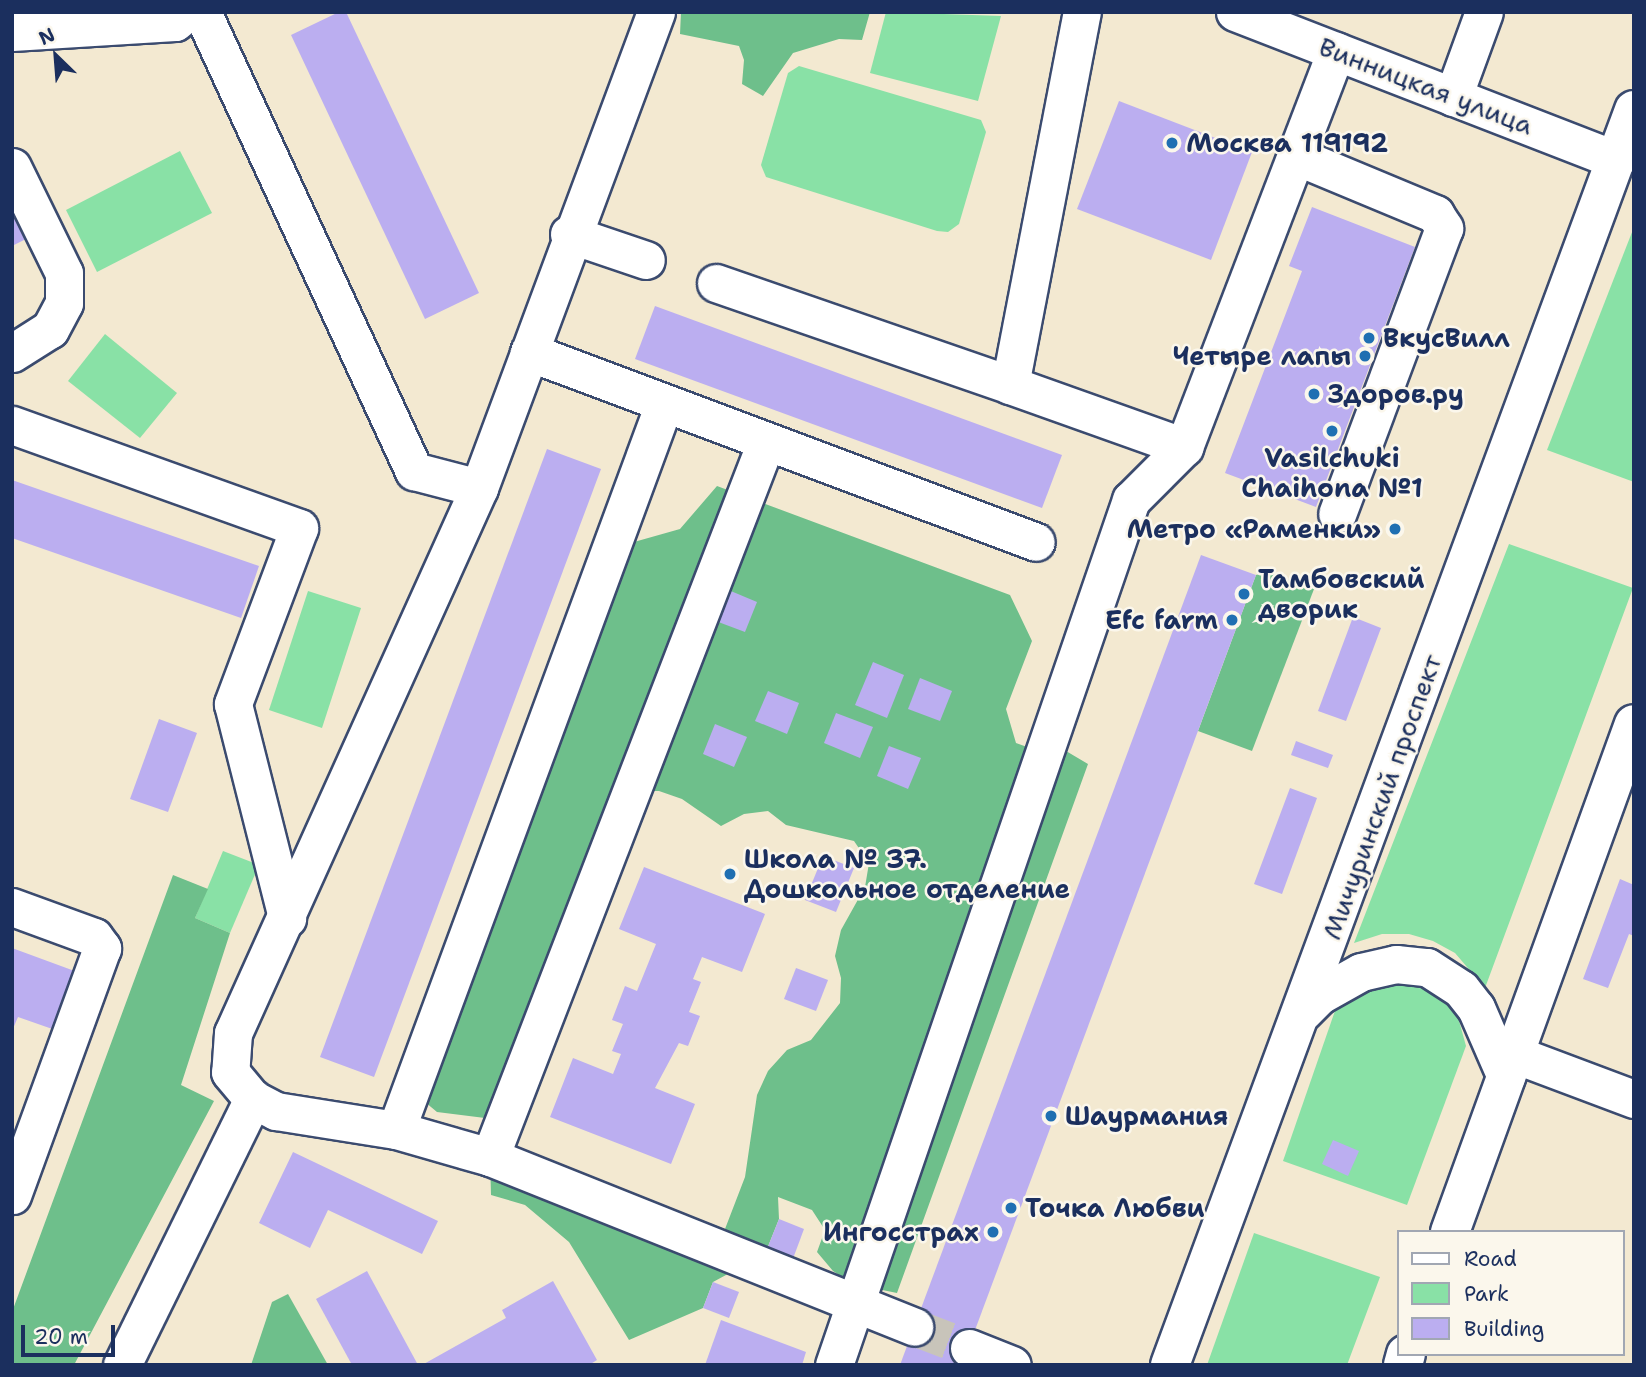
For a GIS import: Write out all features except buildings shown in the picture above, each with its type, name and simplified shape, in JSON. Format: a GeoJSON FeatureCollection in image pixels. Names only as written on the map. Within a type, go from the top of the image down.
{"type":"FeatureCollection","features":[{"type":"Feature","properties":{"kind":"main road","name":"Мичуринский проспект"},"geometry":{"type":"LineString","coordinates":[[1170,1365],[1303,1012],[1634,110]]}},
{"type":"Feature","properties":{"kind":"main road"},"geometry":{"type":"LineString","coordinates":[[1452,1230],[1510,1065],[1630,746]]}},
{"type":"Feature","properties":{"kind":"street"},"geometry":{"type":"LineString","coordinates":[[12,32],[176,22],[187,12]]}},
{"type":"Feature","properties":{"kind":"street"},"geometry":{"type":"LineString","coordinates":[[202,12],[414,471],[479,488]]}},
{"type":"Feature","properties":{"kind":"street"},"geometry":{"type":"LineString","coordinates":[[656,12],[569,234],[530,352],[479,488],[233,1033],[230,1072],[253,1099],[276,1111],[396,1130],[490,1157],[914,1327]]}},
{"type":"Feature","properties":{"kind":"street"},"geometry":{"type":"LineString","coordinates":[[1010,385],[1082,12]]}},
{"type":"Feature","properties":{"kind":"street","name":"Винницкая улица"},"geometry":{"type":"LineString","coordinates":[[1235,12],[1616,160]]}},
{"type":"Feature","properties":{"kind":"street"},"geometry":{"type":"LineString","coordinates":[[1453,97],[1484,12]]}},
{"type":"Feature","properties":{"kind":"street"},"geometry":{"type":"LineString","coordinates":[[834,1365],[857,1306],[1131,500],[1184,447],[1336,51]]}},
{"type":"Feature","properties":{"kind":"street"},"geometry":{"type":"LineString","coordinates":[[1296,156],[1435,214],[1444,229],[1337,514]]}},
{"type":"Feature","properties":{"kind":"street"},"geometry":{"type":"LineString","coordinates":[[12,167],[64,273],[64,303],[50,329],[12,353]]}},
{"type":"Feature","properties":{"kind":"street"},"geometry":{"type":"LineString","coordinates":[[569,234],[646,260]]}},
{"type":"Feature","properties":{"kind":"street"},"geometry":{"type":"LineString","coordinates":[[716,282],[1184,447]]}},
{"type":"Feature","properties":{"kind":"street"},"geometry":{"type":"LineString","coordinates":[[530,352],[1036,542]]}},
{"type":"Feature","properties":{"kind":"street"},"geometry":{"type":"LineString","coordinates":[[396,1130],[664,404]]}},
{"type":"Feature","properties":{"kind":"street"},"geometry":{"type":"LineString","coordinates":[[12,425],[299,528],[233,704],[287,918]]}},
{"type":"Feature","properties":{"kind":"street"},"geometry":{"type":"LineString","coordinates":[[490,1157],[766,442]]}},
{"type":"Feature","properties":{"kind":"street"},"geometry":{"type":"LineString","coordinates":[[12,907],[94,937],[102,948],[12,1195]]}},
{"type":"Feature","properties":{"kind":"street"},"geometry":{"type":"LineString","coordinates":[[1303,1012],[1320,995],[1361,972],[1396,964],[1427,967],[1461,989],[1510,1065],[1634,1099]]}},
{"type":"Feature","properties":{"kind":"street"},"geometry":{"type":"LineString","coordinates":[[122,1365],[253,1099]]}},
{"type":"Feature","properties":{"kind":"street"},"geometry":{"type":"LineString","coordinates":[[969,1348],[1012,1365]]}},
{"type":"Feature","properties":{"kind":"green space"},"geometry":{"type":"Polygon","coordinates":[[[681,12],[870,12],[862,40],[839,39],[793,53],[763,96],[742,84],[744,60],[739,46],[680,34],[681,12]]]}},
{"type":"Feature","properties":{"kind":"green space"},"geometry":{"type":"Polygon","coordinates":[[[886,12],[1001,16],[978,101],[870,73],[886,12]]]}},
{"type":"Feature","properties":{"kind":"green space"},"geometry":{"type":"Polygon","coordinates":[[[799,66],[981,120],[986,132],[959,224],[948,232],[937,231],[766,177],[761,165],[788,73],[799,66]]]}},
{"type":"Feature","properties":{"kind":"green space"},"geometry":{"type":"Polygon","coordinates":[[[180,151],[212,213],[97,272],[66,210],[180,151]]]}},
{"type":"Feature","properties":{"kind":"green space"},"geometry":{"type":"Polygon","coordinates":[[[1634,227],[1634,482],[1547,450],[1634,227]]]}},
{"type":"Feature","properties":{"kind":"green space"},"geometry":{"type":"Polygon","coordinates":[[[105,334],[177,393],[140,438],[68,381],[105,334]]]}},
{"type":"Feature","properties":{"kind":"green space"},"geometry":{"type":"Polygon","coordinates":[[[717,486],[1010,595],[1032,641],[1006,709],[1016,743],[1041,752],[1066,751],[1088,764],[897,1293],[853,1284],[833,1271],[817,1252],[825,1230],[812,1210],[778,1197],[779,1219],[765,1254],[713,1282],[703,1308],[629,1340],[569,1242],[525,1205],[491,1195],[490,1157],[496,1141],[725,1229],[745,1177],[757,1095],[768,1071],[787,1050],[811,1040],[840,1003],[841,978],[835,956],[841,930],[865,887],[869,863],[854,841],[786,825],[768,811],[744,814],[721,826],[682,799],[659,791],[634,791],[498,1111],[485,1118],[437,1112],[419,1097],[618,561],[634,542],[680,529],[717,486]]]}},
{"type":"Feature","properties":{"kind":"green space"},"geometry":{"type":"Polygon","coordinates":[[[1509,544],[1633,588],[1485,988],[1455,953],[1433,941],[1409,934],[1382,934],[1354,943],[1509,544]]]}},
{"type":"Feature","properties":{"kind":"green space"},"geometry":{"type":"Polygon","coordinates":[[[1267,572],[1314,589],[1252,751],[1198,731],[1256,575],[1267,572]]]}},
{"type":"Feature","properties":{"kind":"green space"},"geometry":{"type":"Polygon","coordinates":[[[308,591],[361,608],[322,728],[269,710],[308,591]]]}},
{"type":"Feature","properties":{"kind":"green space"},"geometry":{"type":"Polygon","coordinates":[[[223,851],[259,865],[230,933],[195,918],[223,851]]]}},
{"type":"Feature","properties":{"kind":"green space"},"geometry":{"type":"Polygon","coordinates":[[[173,875],[208,889],[195,918],[230,933],[181,1085],[214,1101],[74,1365],[12,1365],[12,1312],[173,875]]]}},
{"type":"Feature","properties":{"kind":"green space"},"geometry":{"type":"Polygon","coordinates":[[[1399,979],[1441,996],[1458,1017],[1466,1046],[1407,1205],[1283,1161],[1337,1005],[1353,991],[1399,979]]]}},
{"type":"Feature","properties":{"kind":"green space"},"geometry":{"type":"Polygon","coordinates":[[[1254,1233],[1380,1277],[1347,1365],[1207,1365],[1254,1233]]]}},
{"type":"Feature","properties":{"kind":"green space"},"geometry":{"type":"Polygon","coordinates":[[[288,1294],[328,1365],[251,1365],[272,1302],[288,1294]]]}},
{"type":"Feature","properties":{"kind":"tunnel"},"geometry":{"type":"LineString","coordinates":[[914,1327],[969,1348]]}},
{"type":"Feature","properties":{"kind":"place","name":"Москва 119192"},"geometry":{"type":"Point","coordinates":[1172,143]}},
{"type":"Feature","properties":{"kind":"place","name":"ВкусВилл"},"geometry":{"type":"Point","coordinates":[1369,338]}},
{"type":"Feature","properties":{"kind":"place","name":"Четыре лапы"},"geometry":{"type":"Point","coordinates":[1365,356]}},
{"type":"Feature","properties":{"kind":"place","name":"Здоров.ру"},"geometry":{"type":"Point","coordinates":[1314,394]}},
{"type":"Feature","properties":{"kind":"place","name":"Vasilchuki Chaihona №1"},"geometry":{"type":"Point","coordinates":[1332,431]}},
{"type":"Feature","properties":{"kind":"place","name":"Метро «Раменки»"},"geometry":{"type":"Point","coordinates":[1395,529]}},
{"type":"Feature","properties":{"kind":"place","name":"Тамбовский дворик"},"geometry":{"type":"Point","coordinates":[1244,594]}},
{"type":"Feature","properties":{"kind":"place","name":"Efc farm"},"geometry":{"type":"Point","coordinates":[1232,620]}},
{"type":"Feature","properties":{"kind":"place","name":"Школа № 37. Дошкольное отделение"},"geometry":{"type":"Point","coordinates":[730,874]}},
{"type":"Feature","properties":{"kind":"place","name":"Шаурмания"},"geometry":{"type":"Point","coordinates":[1051,1116]}},
{"type":"Feature","properties":{"kind":"place","name":"Точка Любви"},"geometry":{"type":"Point","coordinates":[1011,1208]}},
{"type":"Feature","properties":{"kind":"place","name":"Ингосстрах"},"geometry":{"type":"Point","coordinates":[993,1232]}}]}
